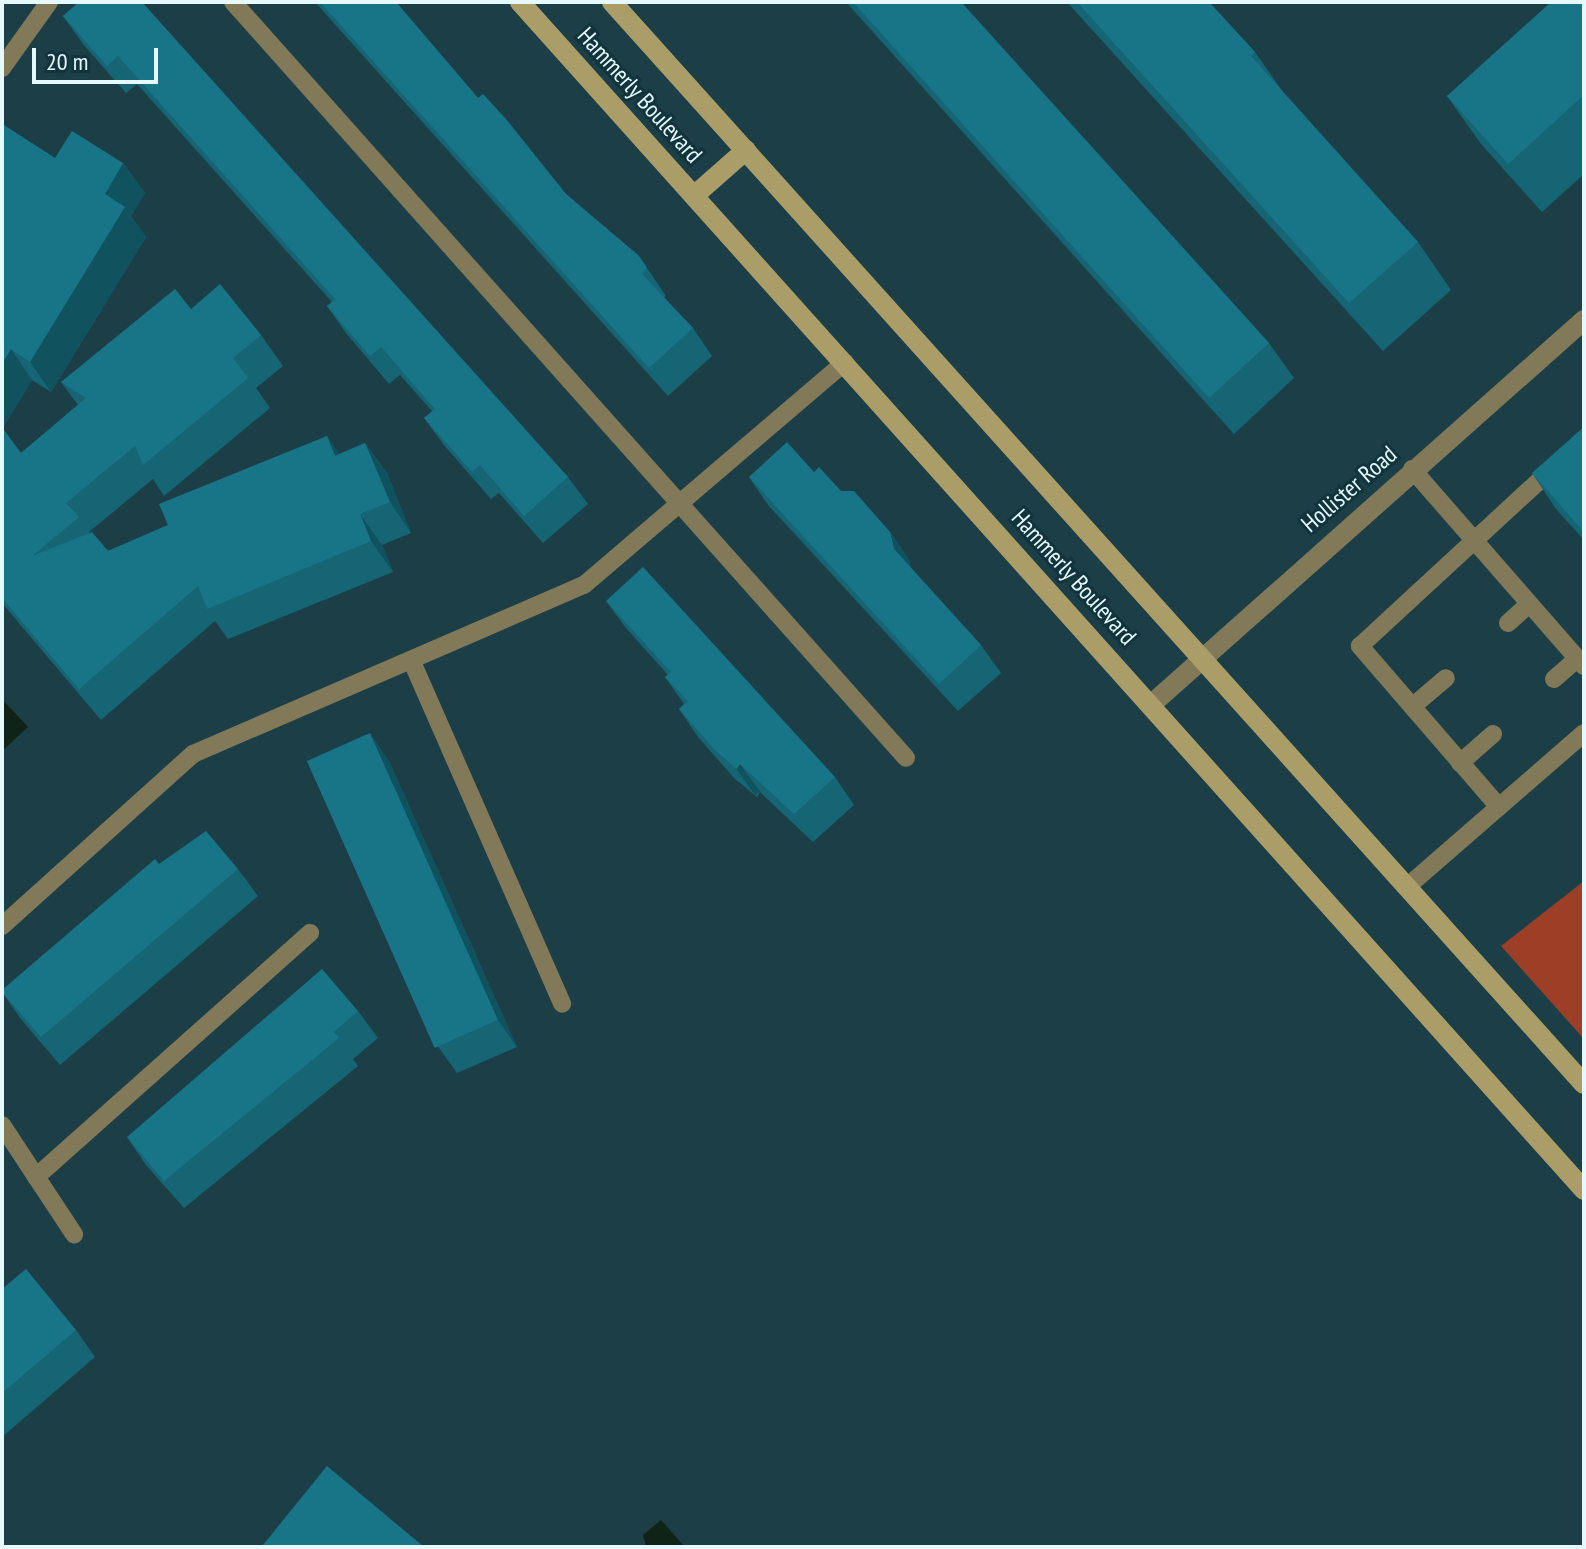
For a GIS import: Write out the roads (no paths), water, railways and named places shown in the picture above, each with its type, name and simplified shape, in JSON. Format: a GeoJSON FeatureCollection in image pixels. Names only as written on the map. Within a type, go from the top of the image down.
{"type":"FeatureCollection","features":[{"type":"Feature","properties":{"kind":"main road","name":"Hammerly Boulevard"},"geometry":{"type":"LineString","coordinates":[[520,2],[1153,703],[1584,1190]]}},
{"type":"Feature","properties":{"kind":"main road","name":"Hammerly Boulevard"},"geometry":{"type":"LineString","coordinates":[[612,2],[1203,656],[1584,1084]]}},
{"type":"Feature","properties":{"kind":"main road"},"geometry":{"type":"LineString","coordinates":[[695,195],[746,150]]}},
{"type":"Feature","properties":{"kind":"street","name":"Hollister Road"},"geometry":{"type":"LineString","coordinates":[[1153,703],[1412,469],[1582,326]]}},
{"type":"Feature","properties":{"kind":"lane"},"geometry":{"type":"LineString","coordinates":[[2,68],[49,2]]}},
{"type":"Feature","properties":{"kind":"lane"},"geometry":{"type":"LineString","coordinates":[[233,2],[906,758]]}},
{"type":"Feature","properties":{"kind":"lane"},"geometry":{"type":"LineString","coordinates":[[2,926],[193,754],[413,664],[584,585],[681,507],[845,362]]}},
{"type":"Feature","properties":{"kind":"lane"},"geometry":{"type":"LineString","coordinates":[[1499,807],[1360,646],[1472,539],[1584,439]]}},
{"type":"Feature","properties":{"kind":"lane"},"geometry":{"type":"LineString","coordinates":[[1412,469],[1581,662],[1554,679]]}},
{"type":"Feature","properties":{"kind":"lane"},"geometry":{"type":"LineString","coordinates":[[1508,623],[1529,604]]}},
{"type":"Feature","properties":{"kind":"lane"},"geometry":{"type":"LineString","coordinates":[[413,664],[562,1004]]}},
{"type":"Feature","properties":{"kind":"lane"},"geometry":{"type":"LineString","coordinates":[[1413,706],[1446,678]]}},
{"type":"Feature","properties":{"kind":"lane"},"geometry":{"type":"LineString","coordinates":[[1408,886],[1584,733]]}},
{"type":"Feature","properties":{"kind":"lane"},"geometry":{"type":"LineString","coordinates":[[1460,763],[1493,734]]}},
{"type":"Feature","properties":{"kind":"lane"},"geometry":{"type":"LineString","coordinates":[[36,1177],[310,933]]}},
{"type":"Feature","properties":{"kind":"lane"},"geometry":{"type":"LineString","coordinates":[[2,1125],[74,1234]]}}]}
